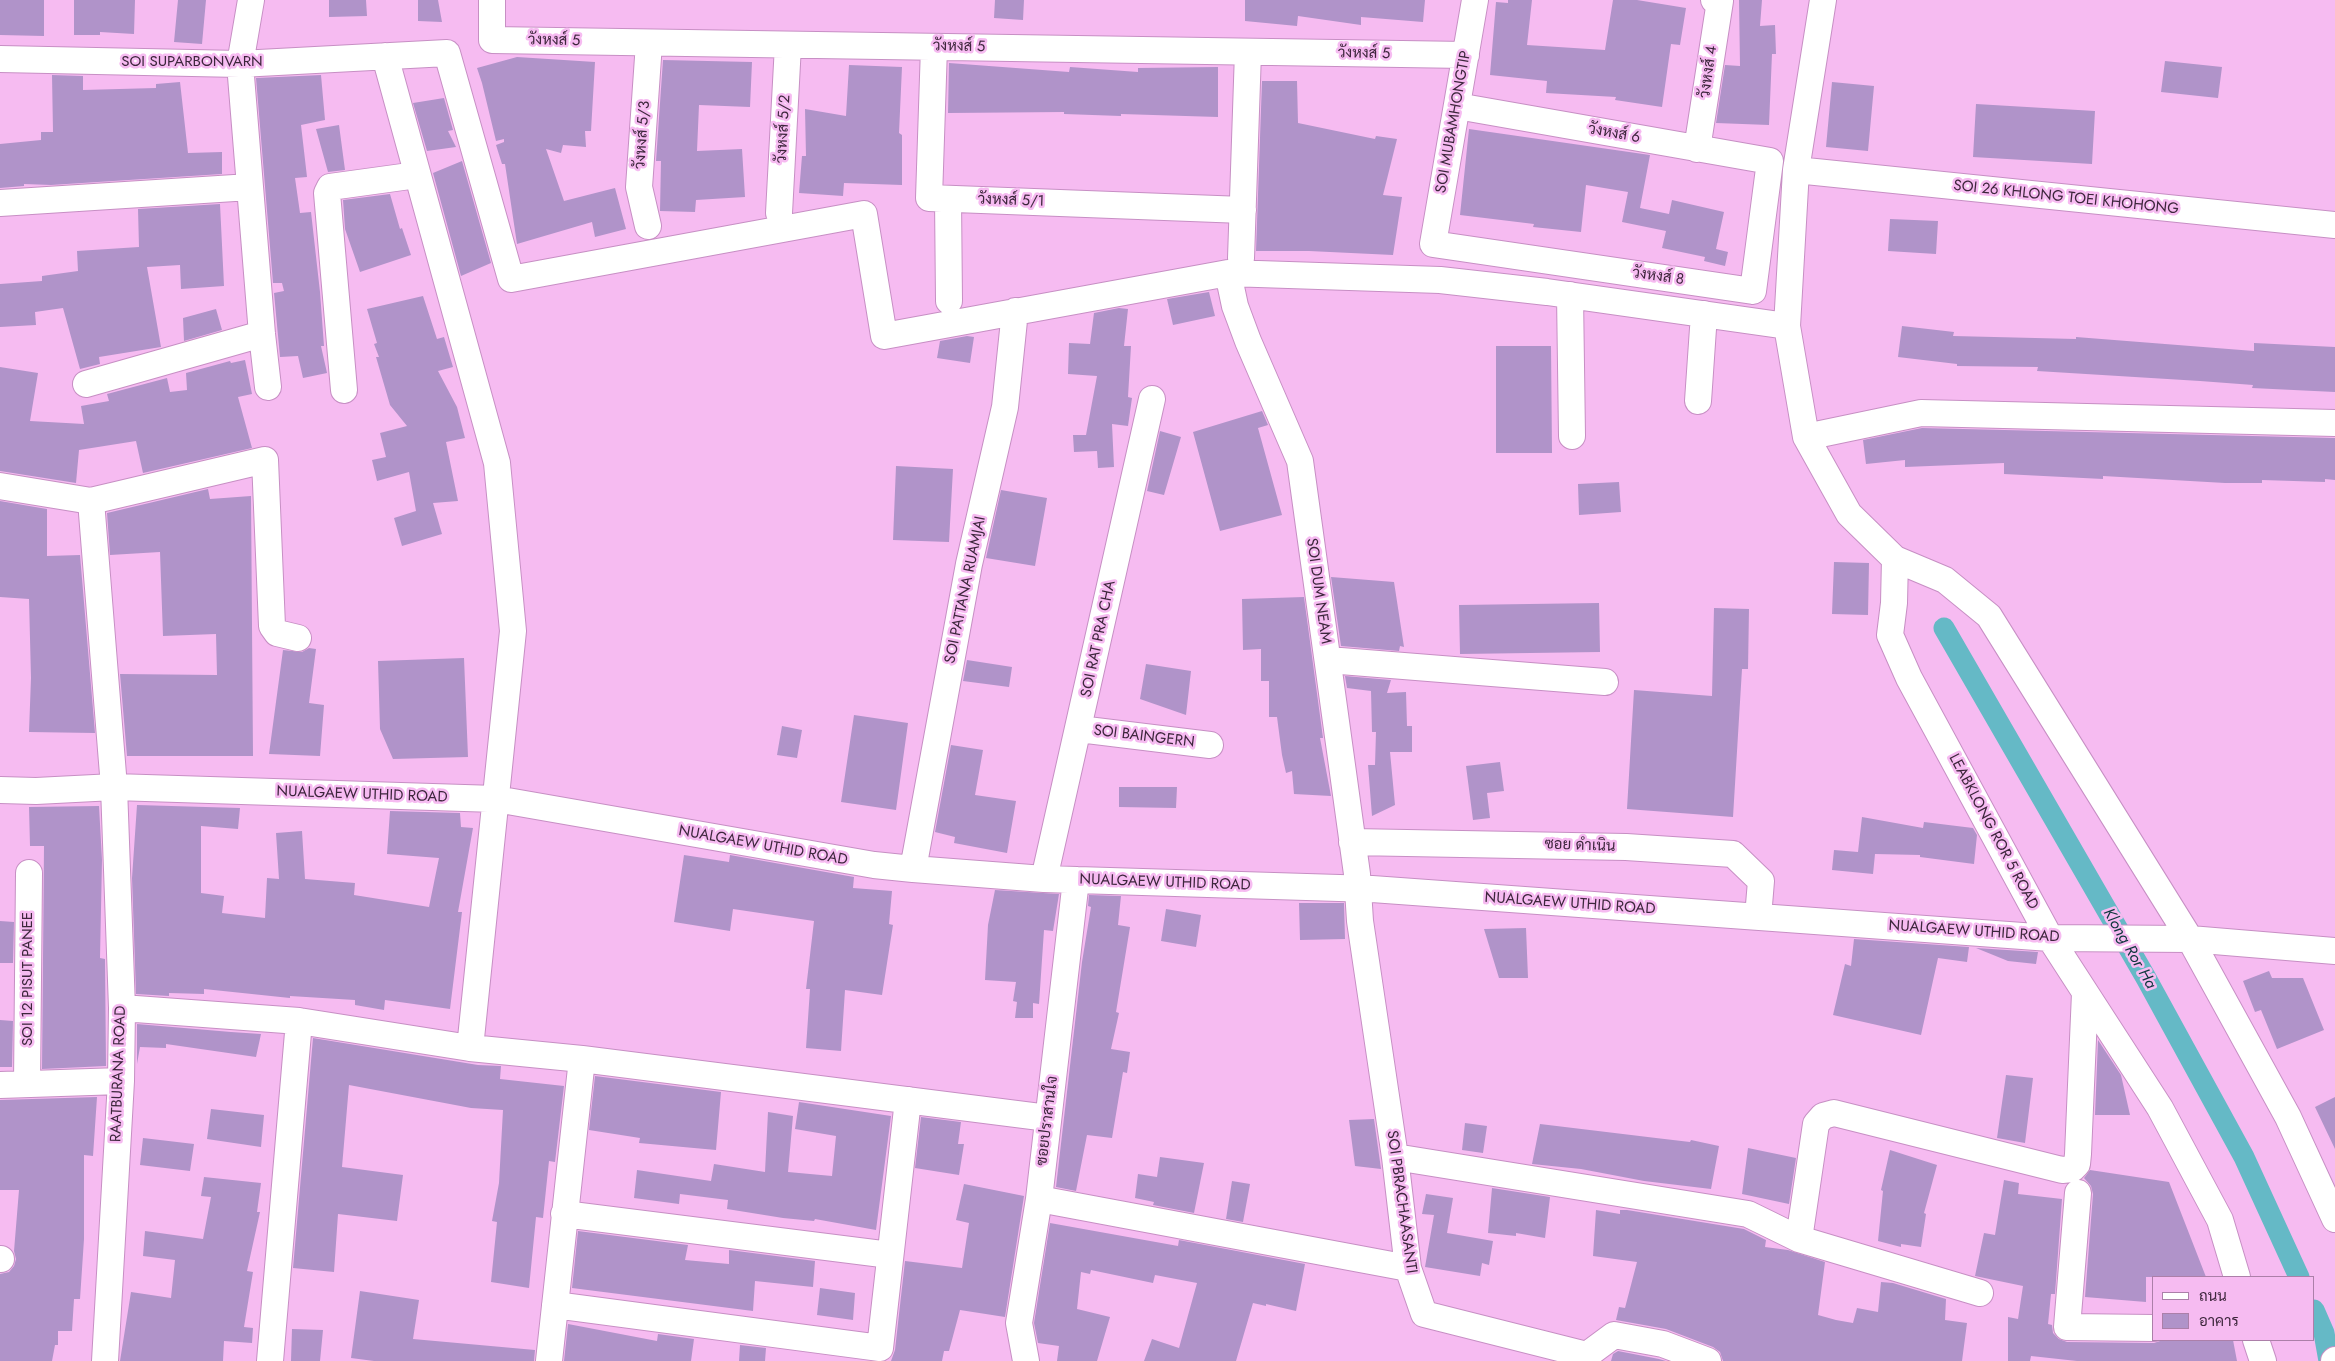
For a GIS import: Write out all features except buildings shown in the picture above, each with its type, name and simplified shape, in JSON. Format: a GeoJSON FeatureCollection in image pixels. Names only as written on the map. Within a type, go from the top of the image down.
{"type":"FeatureCollection","features":[{"type":"Feature","properties":{"kind":"street"},"geometry":{"type":"LineString","coordinates":[[251,0],[240,64],[268,387]]}},
{"type":"Feature","properties":{"kind":"street","name":"วังหงส์ 5"},"geometry":{"type":"LineString","coordinates":[[492,0],[492,40],[1466,55]]}},
{"type":"Feature","properties":{"kind":"street","name":"SOI MUBAMHONGTIP"},"geometry":{"type":"LineString","coordinates":[[1434,244],[1475,0]]}},
{"type":"Feature","properties":{"kind":"street","name":"วังหงส์ 4"},"geometry":{"type":"LineString","coordinates":[[1698,149],[1720,1],[1714,0]]}},
{"type":"Feature","properties":{"kind":"street"},"geometry":{"type":"LineString","coordinates":[[1823,0],[1796,170],[1787,326],[1806,437],[1848,514],[1895,559],[1945,580],[1990,616],[2190,939],[2288,1117],[2335,1219]]}},
{"type":"Feature","properties":{"kind":"street","name":"วังหงส์ 5/3"},"geometry":{"type":"LineString","coordinates":[[648,226],[639,187],[649,43]]}},
{"type":"Feature","properties":{"kind":"street","name":"วังหงส์ 5/2"},"geometry":{"type":"LineString","coordinates":[[779,213],[788,45]]}},
{"type":"Feature","properties":{"kind":"street","name":"วังหงส์ 5/1"},"geometry":{"type":"LineString","coordinates":[[934,47],[929,198],[1243,210]]}},
{"type":"Feature","properties":{"kind":"street"},"geometry":{"type":"LineString","coordinates":[[1234,265],[1243,210],[1248,52]]}},
{"type":"Feature","properties":{"kind":"street","name":"SOI SUPARBONVARN"},"geometry":{"type":"LineString","coordinates":[[0,59],[240,64],[447,54],[510,279],[864,214],[884,336],[1015,311]]}},
{"type":"Feature","properties":{"kind":"street"},"geometry":{"type":"LineString","coordinates":[[385,56],[497,464],[513,631],[470,1048]]}},
{"type":"Feature","properties":{"kind":"street","name":"วังหงส์ 6"},"geometry":{"type":"LineString","coordinates":[[1457,106],[1770,162]]}},
{"type":"Feature","properties":{"kind":"street","name":"วังหงส์ 8"},"geometry":{"type":"LineString","coordinates":[[1434,244],[1753,291],[1770,162]]}},
{"type":"Feature","properties":{"kind":"street","name":"SOI 26 KHLONG TOEI KHOHONG"},"geometry":{"type":"LineString","coordinates":[[1796,170],[2335,225]]}},
{"type":"Feature","properties":{"kind":"street"},"geometry":{"type":"LineString","coordinates":[[344,390],[327,193],[330,187],[417,175]]}},
{"type":"Feature","properties":{"kind":"street"},"geometry":{"type":"LineString","coordinates":[[0,203],[250,187]]}},
{"type":"Feature","properties":{"kind":"street"},"geometry":{"type":"LineString","coordinates":[[948,198],[949,301]]}},
{"type":"Feature","properties":{"kind":"street"},"geometry":{"type":"LineString","coordinates":[[1015,311],[1234,265],[1440,280],[1787,326]]}},
{"type":"Feature","properties":{"kind":"street","name":"SOI DUM NEAM"},"geometry":{"type":"LineString","coordinates":[[1234,265],[1235,306],[1300,461],[1352,842],[1360,921]]}},
{"type":"Feature","properties":{"kind":"street"},"geometry":{"type":"LineString","coordinates":[[1570,296],[1572,436]]}},
{"type":"Feature","properties":{"kind":"street","name":"SOI PATTANA RUAMJAI"},"geometry":{"type":"LineString","coordinates":[[913,869],[968,571],[1006,407],[1015,311]]}},
{"type":"Feature","properties":{"kind":"street"},"geometry":{"type":"LineString","coordinates":[[1698,400],[1704,314]]}},
{"type":"Feature","properties":{"kind":"street"},"geometry":{"type":"LineString","coordinates":[[86,384],[262,334]]}},
{"type":"Feature","properties":{"kind":"street","name":"SOI RAT PRA CHA"},"geometry":{"type":"LineString","coordinates":[[1044,879],[1152,399]]}},
{"type":"Feature","properties":{"kind":"street"},"geometry":{"type":"LineString","coordinates":[[1806,437],[1921,413],[2335,423]]}},
{"type":"Feature","properties":{"kind":"street"},"geometry":{"type":"LineString","coordinates":[[0,486],[91,501],[265,460],[272,626],[277,633],[298,638]]}},
{"type":"Feature","properties":{"kind":"street","name":"RAATBURANA ROAD"},"geometry":{"type":"LineString","coordinates":[[91,501],[114,786],[122,1008],[121,1081],[105,1361]]}},
{"type":"Feature","properties":{"kind":"street","name":"LEABKLONG ROR 5 ROAD"},"geometry":{"type":"LineString","coordinates":[[1895,559],[1894,603],[1890,635],[1909,678],[2050,938],[2084,994],[2160,1108],[2220,1220],[2238,1276]]}},
{"type":"Feature","properties":{"kind":"street"},"geometry":{"type":"LineString","coordinates":[[1328,660],[1605,682]]}},
{"type":"Feature","properties":{"kind":"street","name":"SOI BAINGERN"},"geometry":{"type":"LineString","coordinates":[[1079,729],[1210,745]]}},
{"type":"Feature","properties":{"kind":"street","name":"NUALGAEW UTHID ROAD"},"geometry":{"type":"LineString","coordinates":[[0,790],[36,791],[114,786],[496,799],[874,865],[913,869],[1044,879],[1358,889],[2050,938],[2190,939],[2335,951]]}},
{"type":"Feature","properties":{"kind":"street","name":"ซอย ดำเนิน"},"geometry":{"type":"LineString","coordinates":[[1352,842],[1626,847],[1733,854],[1761,881],[1758,917]]}},
{"type":"Feature","properties":{"kind":"street","name":"SOI 12 PISUT PANEE"},"geometry":{"type":"LineString","coordinates":[[27,1084],[29,873]]}},
{"type":"Feature","properties":{"kind":"street","name":"ซอยปราสานใจ"},"geometry":{"type":"LineString","coordinates":[[1026,1361],[1019,1323],[1039,1199],[1076,880]]}},
{"type":"Feature","properties":{"kind":"street","name":"SOI PBRACHAASANTI"},"geometry":{"type":"LineString","coordinates":[[1360,921],[1395,1157],[1408,1268],[1424,1314],[1587,1358]]}},
{"type":"Feature","properties":{"kind":"street"},"geometry":{"type":"LineString","coordinates":[[1799,1239],[1816,1124],[1823,1116],[1834,1113],[2062,1170],[2072,1169],[2077,1164],[2078,1154],[2084,994]]}},
{"type":"Feature","properties":{"kind":"street"},"geometry":{"type":"LineString","coordinates":[[122,1008],[299,1021],[470,1048],[582,1059],[1048,1118]]}},
{"type":"Feature","properties":{"kind":"street"},"geometry":{"type":"LineString","coordinates":[[270,1361],[299,1021]]}},
{"type":"Feature","properties":{"kind":"street"},"geometry":{"type":"LineString","coordinates":[[549,1361],[582,1059]]}},
{"type":"Feature","properties":{"kind":"street"},"geometry":{"type":"LineString","coordinates":[[0,1085],[121,1081]]}},
{"type":"Feature","properties":{"kind":"street"},"geometry":{"type":"LineString","coordinates":[[555,1305],[880,1348],[908,1100]]}},
{"type":"Feature","properties":{"kind":"street"},"geometry":{"type":"LineString","coordinates":[[1395,1157],[1748,1214],[1799,1239],[1980,1293]]}},
{"type":"Feature","properties":{"kind":"street"},"geometry":{"type":"LineString","coordinates":[[2078,1193],[2068,1327],[2152,1328]]}},
{"type":"Feature","properties":{"kind":"street"},"geometry":{"type":"LineString","coordinates":[[1039,1199],[1408,1268]]}},
{"type":"Feature","properties":{"kind":"street"},"geometry":{"type":"LineString","coordinates":[[564,1214],[890,1255]]}},
{"type":"Feature","properties":{"kind":"street"},"geometry":{"type":"LineString","coordinates":[[1587,1358],[1614,1336],[1663,1344],[1708,1361]]}},
{"type":"Feature","properties":{"kind":"street"},"geometry":{"type":"LineString","coordinates":[[2256,1341],[2263,1361]]}},
{"type":"Feature","properties":{"kind":"waterway","name":"Klong Ror Ha"},"geometry":{"type":"LineString","coordinates":[[1944,628],[2146,978],[2244,1157],[2299,1276]]}},
{"type":"Feature","properties":{"kind":"waterway","name":"Klong Ror Ha"},"geometry":{"type":"LineString","coordinates":[[2315,1312],[2324,1333],[2329,1361]]}}]}
